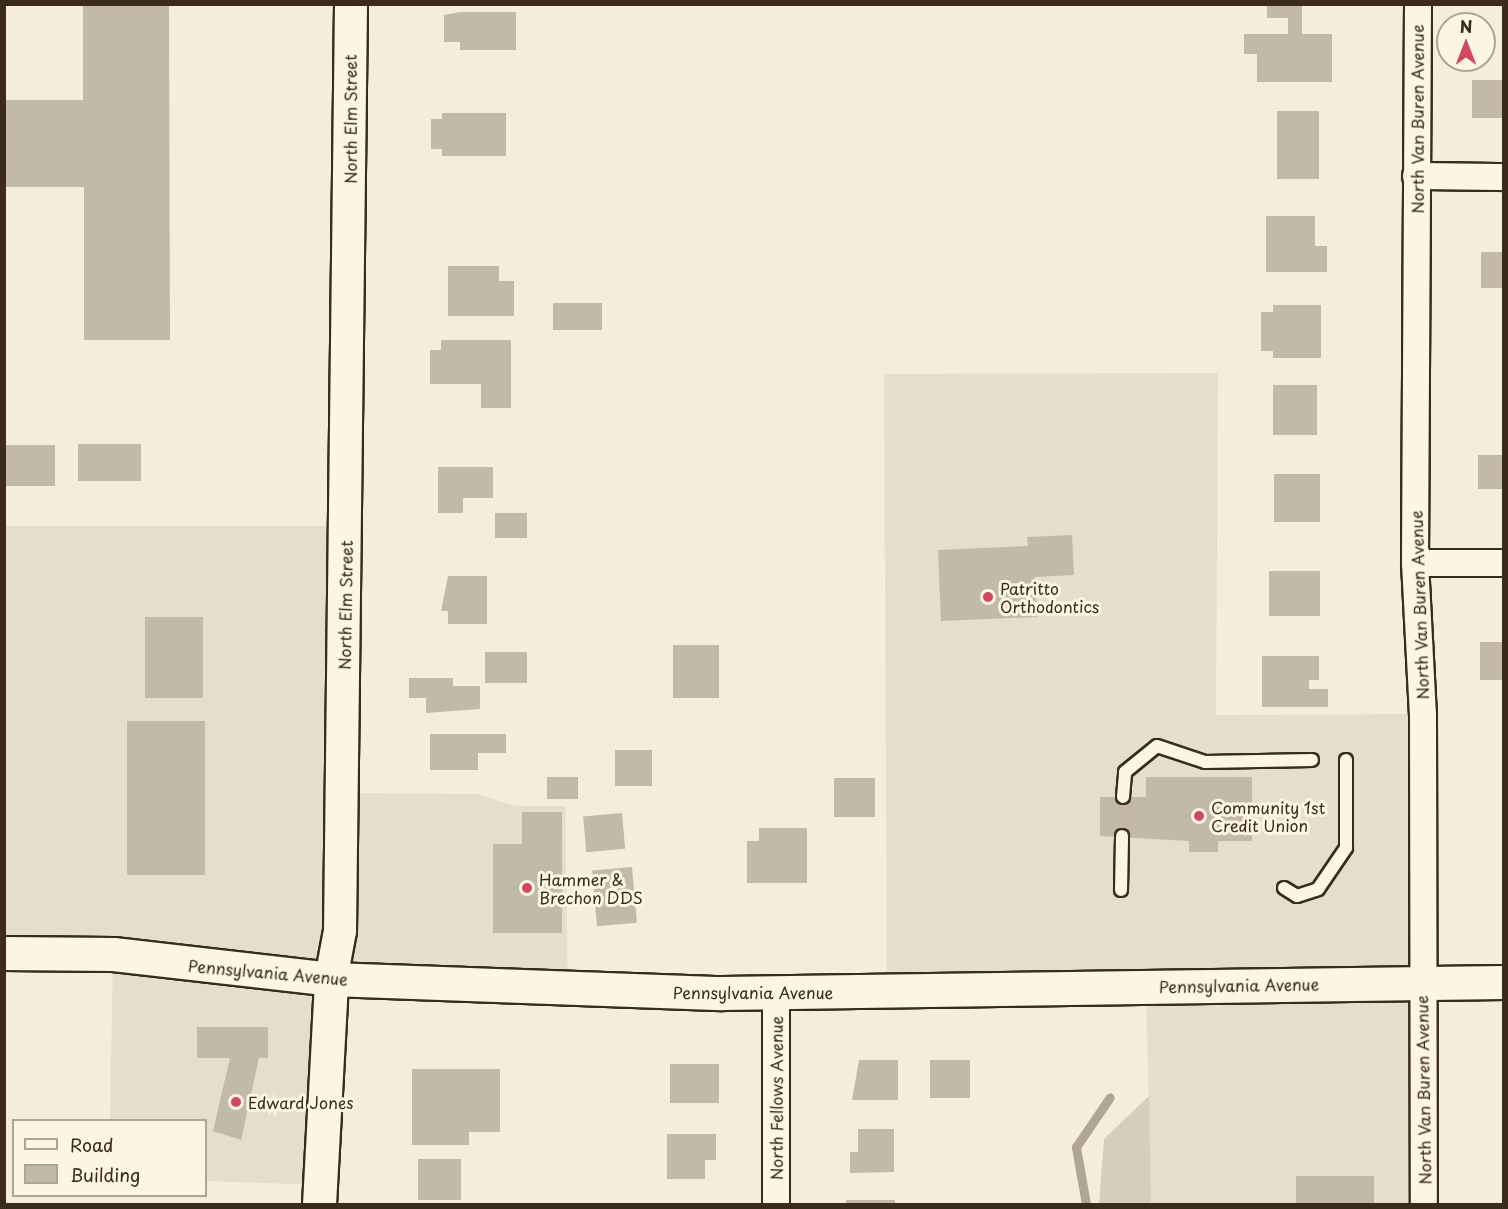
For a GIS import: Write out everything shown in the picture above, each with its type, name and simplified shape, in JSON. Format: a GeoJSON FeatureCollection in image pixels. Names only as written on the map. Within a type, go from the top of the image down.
{"type":"FeatureCollection","features":[{"type":"Feature","properties":{"kind":"main road","name":"Pennsylvania Avenue"},"geometry":{"type":"LineString","coordinates":[[4,953],[113,954],[331,978],[568,990],[777,992],[1503,982]]}},
{"type":"Feature","properties":{"kind":"main road","name":"North Elm Street"},"geometry":{"type":"LineString","coordinates":[[319,1204],[331,978]]}},
{"type":"Feature","properties":{"kind":"street","name":"North Elm Street"},"geometry":{"type":"LineString","coordinates":[[331,978],[340,931],[351,4]]}},
{"type":"Feature","properties":{"kind":"street","name":"North Van Buren Avenue"},"geometry":{"type":"LineString","coordinates":[[1418,4],[1414,563],[1423,714],[1421,983],[1424,1204]]}},
{"type":"Feature","properties":{"kind":"street"},"geometry":{"type":"LineString","coordinates":[[1416,176],[1503,177]]}},
{"type":"Feature","properties":{"kind":"street"},"geometry":{"type":"LineString","coordinates":[[1414,563],[1503,563]]}},
{"type":"Feature","properties":{"kind":"street","name":"North Fellows Avenue"},"geometry":{"type":"LineString","coordinates":[[776,1204],[777,992]]}},
{"type":"Feature","properties":{"kind":"lane"},"geometry":{"type":"LineString","coordinates":[[1123,797],[1125,772],[1157,746],[1205,762],[1312,760]]}},
{"type":"Feature","properties":{"kind":"lane"},"geometry":{"type":"LineString","coordinates":[[1284,888],[1297,896],[1318,889],[1346,848],[1346,760]]}},
{"type":"Feature","properties":{"kind":"lane"},"geometry":{"type":"LineString","coordinates":[[1121,890],[1122,836]]}},
{"type":"Feature","properties":{"kind":"shaded area"},"geometry":{"type":"Polygon","coordinates":[[[1218,373],[1216,715],[1423,714],[1424,1204],[1151,1204],[1146,987],[887,991],[884,374],[1218,373]]]}},
{"type":"Feature","properties":{"kind":"shaded area"},"geometry":{"type":"Polygon","coordinates":[[[4,526],[346,526],[342,793],[477,794],[516,806],[565,806],[568,990],[331,979],[320,1185],[207,1181],[207,1119],[110,1119],[113,954],[5,953],[4,526]]]}},
{"type":"Feature","properties":{"kind":"shaded area"},"geometry":{"type":"Polygon","coordinates":[[[1149,1096],[1151,1204],[1099,1204],[1104,1139],[1149,1096]]]}},
{"type":"Feature","properties":{"kind":"building"},"geometry":{"type":"Polygon","coordinates":[[[83,4],[169,4],[170,340],[84,340],[84,187],[4,187],[4,100],[83,100],[83,4]]]}},
{"type":"Feature","properties":{"kind":"building"},"geometry":{"type":"Polygon","coordinates":[[[1267,4],[1302,4],[1302,34],[1332,34],[1332,82],[1257,82],[1257,54],[1244,54],[1244,34],[1288,34],[1288,18],[1267,18],[1267,4]]]}},
{"type":"Feature","properties":{"kind":"building"},"geometry":{"type":"Polygon","coordinates":[[[460,12],[516,12],[516,50],[460,50],[460,42],[444,42],[444,15],[460,12]]]}},
{"type":"Feature","properties":{"kind":"building"},"geometry":{"type":"Polygon","coordinates":[[[1472,80],[1504,80],[1504,118],[1472,118],[1472,80]]]}},
{"type":"Feature","properties":{"kind":"building"},"geometry":{"type":"Polygon","coordinates":[[[1277,111],[1319,111],[1319,179],[1277,179],[1277,111]]]}},
{"type":"Feature","properties":{"kind":"building"},"geometry":{"type":"Polygon","coordinates":[[[442,113],[506,113],[506,156],[442,156],[442,149],[431,149],[431,119],[442,119],[442,113]]]}},
{"type":"Feature","properties":{"kind":"building"},"geometry":{"type":"Polygon","coordinates":[[[1266,216],[1315,216],[1315,246],[1327,246],[1327,272],[1266,272],[1266,216]]]}},
{"type":"Feature","properties":{"kind":"building"},"geometry":{"type":"Polygon","coordinates":[[[1481,252],[1504,252],[1504,288],[1481,288],[1481,252]]]}},
{"type":"Feature","properties":{"kind":"building"},"geometry":{"type":"Polygon","coordinates":[[[448,266],[499,266],[499,281],[514,281],[514,316],[448,316],[448,266]]]}},
{"type":"Feature","properties":{"kind":"building"},"geometry":{"type":"Polygon","coordinates":[[[553,303],[602,303],[602,330],[553,330],[553,303]]]}},
{"type":"Feature","properties":{"kind":"building"},"geometry":{"type":"Polygon","coordinates":[[[1273,305],[1321,305],[1321,358],[1273,358],[1273,351],[1261,351],[1261,312],[1273,312],[1273,305]]]}},
{"type":"Feature","properties":{"kind":"building"},"geometry":{"type":"Polygon","coordinates":[[[441,340],[511,340],[511,408],[481,408],[481,384],[430,384],[430,350],[441,350],[441,340]]]}},
{"type":"Feature","properties":{"kind":"building"},"geometry":{"type":"Polygon","coordinates":[[[1273,385],[1317,385],[1317,435],[1273,435],[1273,385]]]}},
{"type":"Feature","properties":{"kind":"building"},"geometry":{"type":"Polygon","coordinates":[[[78,444],[141,444],[141,481],[78,481],[78,444]]]}},
{"type":"Feature","properties":{"kind":"building"},"geometry":{"type":"Polygon","coordinates":[[[4,445],[55,445],[55,486],[4,486],[4,445]]]}},
{"type":"Feature","properties":{"kind":"building"},"geometry":{"type":"Polygon","coordinates":[[[1478,455],[1504,455],[1504,489],[1478,489],[1478,455]]]}},
{"type":"Feature","properties":{"kind":"building"},"geometry":{"type":"Polygon","coordinates":[[[438,467],[493,467],[493,498],[463,498],[463,513],[438,513],[438,467]]]}},
{"type":"Feature","properties":{"kind":"building"},"geometry":{"type":"Polygon","coordinates":[[[1274,474],[1320,474],[1320,522],[1274,522],[1274,474]]]}},
{"type":"Feature","properties":{"kind":"building"},"geometry":{"type":"Polygon","coordinates":[[[495,513],[527,513],[527,538],[495,538],[495,513]]]}},
{"type":"Feature","properties":{"kind":"building","name":"Patritto Orthodontics"},"geometry":{"type":"Polygon","coordinates":[[[1072,535],[1074,575],[1035,577],[1037,617],[941,621],[938,550],[1028,546],[1027,537],[1072,535]]]}},
{"type":"Feature","properties":{"kind":"building"},"geometry":{"type":"Polygon","coordinates":[[[1269,571],[1320,571],[1320,616],[1269,616],[1269,571]]]}},
{"type":"Feature","properties":{"kind":"building"},"geometry":{"type":"Polygon","coordinates":[[[448,576],[487,576],[487,624],[448,624],[448,611],[441,611],[448,576]]]}},
{"type":"Feature","properties":{"kind":"building"},"geometry":{"type":"Polygon","coordinates":[[[145,617],[203,617],[203,698],[145,698],[145,617]]]}},
{"type":"Feature","properties":{"kind":"building"},"geometry":{"type":"Polygon","coordinates":[[[1480,642],[1504,642],[1504,680],[1480,680],[1480,642]]]}},
{"type":"Feature","properties":{"kind":"building"},"geometry":{"type":"Polygon","coordinates":[[[673,645],[719,645],[719,698],[673,698],[673,645]]]}},
{"type":"Feature","properties":{"kind":"building"},"geometry":{"type":"Polygon","coordinates":[[[485,652],[527,652],[527,683],[485,683],[485,652]]]}},
{"type":"Feature","properties":{"kind":"building"},"geometry":{"type":"Polygon","coordinates":[[[1262,656],[1319,656],[1319,680],[1309,680],[1309,689],[1328,689],[1328,707],[1262,707],[1262,656]]]}},
{"type":"Feature","properties":{"kind":"building"},"geometry":{"type":"Polygon","coordinates":[[[409,678],[453,678],[453,686],[480,686],[480,709],[426,713],[426,698],[409,698],[409,678]]]}},
{"type":"Feature","properties":{"kind":"building"},"geometry":{"type":"Polygon","coordinates":[[[127,721],[205,721],[205,875],[127,875],[127,721]]]}},
{"type":"Feature","properties":{"kind":"building"},"geometry":{"type":"Polygon","coordinates":[[[430,734],[506,734],[506,753],[478,753],[478,770],[430,770],[430,734]]]}},
{"type":"Feature","properties":{"kind":"building"},"geometry":{"type":"Polygon","coordinates":[[[615,750],[652,750],[652,786],[615,786],[615,750]]]}},
{"type":"Feature","properties":{"kind":"building"},"geometry":{"type":"Polygon","coordinates":[[[547,777],[578,777],[578,799],[547,799],[547,777]]]}},
{"type":"Feature","properties":{"kind":"building","name":"Community 1st Credit Union"},"geometry":{"type":"Polygon","coordinates":[[[1146,777],[1252,777],[1252,841],[1218,841],[1218,852],[1189,852],[1189,841],[1100,836],[1100,797],[1146,797],[1146,777]]]}},
{"type":"Feature","properties":{"kind":"building"},"geometry":{"type":"Polygon","coordinates":[[[834,778],[875,778],[875,817],[834,817],[834,778]]]}},
{"type":"Feature","properties":{"kind":"building","name":"Hammer & Brechon DDS"},"geometry":{"type":"Polygon","coordinates":[[[522,812],[562,812],[562,933],[493,933],[493,844],[522,844],[522,812]]]}},
{"type":"Feature","properties":{"kind":"building"},"geometry":{"type":"Polygon","coordinates":[[[622,813],[625,849],[586,852],[583,816],[622,813]]]}},
{"type":"Feature","properties":{"kind":"building"},"geometry":{"type":"Polygon","coordinates":[[[759,828],[807,828],[807,883],[747,883],[747,841],[759,841],[759,828]]]}},
{"type":"Feature","properties":{"kind":"building"},"geometry":{"type":"Polygon","coordinates":[[[632,867],[637,923],[597,926],[592,870],[632,867]]]}},
{"type":"Feature","properties":{"kind":"building","name":"Edward Jones"},"geometry":{"type":"Polygon","coordinates":[[[197,1027],[268,1027],[268,1058],[259,1058],[241,1140],[213,1131],[230,1058],[197,1058],[197,1027]]]}},
{"type":"Feature","properties":{"kind":"building"},"geometry":{"type":"Polygon","coordinates":[[[859,1060],[898,1060],[898,1100],[852,1100],[859,1060]]]}},
{"type":"Feature","properties":{"kind":"building"},"geometry":{"type":"Polygon","coordinates":[[[930,1060],[970,1060],[970,1098],[930,1098],[930,1060]]]}},
{"type":"Feature","properties":{"kind":"building"},"geometry":{"type":"Polygon","coordinates":[[[670,1064],[719,1064],[719,1103],[670,1103],[670,1064]]]}},
{"type":"Feature","properties":{"kind":"building"},"geometry":{"type":"Polygon","coordinates":[[[412,1069],[500,1069],[500,1132],[469,1132],[469,1145],[412,1145],[412,1069]]]}},
{"type":"Feature","properties":{"kind":"building"},"geometry":{"type":"Polygon","coordinates":[[[858,1129],[894,1129],[894,1172],[850,1173],[850,1152],[858,1152],[858,1129]]]}},
{"type":"Feature","properties":{"kind":"building"},"geometry":{"type":"Polygon","coordinates":[[[667,1134],[716,1134],[716,1160],[705,1160],[705,1179],[667,1179],[667,1134]]]}},
{"type":"Feature","properties":{"kind":"building"},"geometry":{"type":"Polygon","coordinates":[[[418,1159],[461,1159],[461,1200],[418,1200],[418,1159]]]}},
{"type":"Feature","properties":{"kind":"building"},"geometry":{"type":"Polygon","coordinates":[[[1296,1176],[1374,1176],[1374,1204],[1296,1204],[1296,1176]]]}},
{"type":"Feature","properties":{"kind":"building"},"geometry":{"type":"Polygon","coordinates":[[[846,1200],[895,1200],[895,1204],[846,1204],[846,1200]]]}},
{"type":"Feature","properties":{"kind":"waterway"},"geometry":{"type":"LineString","coordinates":[[1086,1204],[1076,1147],[1110,1097]]}},
{"type":"Feature","properties":{"kind":"place","name":"Patritto Orthodontics"},"geometry":{"type":"Point","coordinates":[988,597]}},
{"type":"Feature","properties":{"kind":"place","name":"Community 1st Credit Union"},"geometry":{"type":"Point","coordinates":[1199,816]}},
{"type":"Feature","properties":{"kind":"place","name":"Hammer & Brechon DDS"},"geometry":{"type":"Point","coordinates":[527,888]}},
{"type":"Feature","properties":{"kind":"place","name":"Edward Jones"},"geometry":{"type":"Point","coordinates":[236,1102]}}]}
